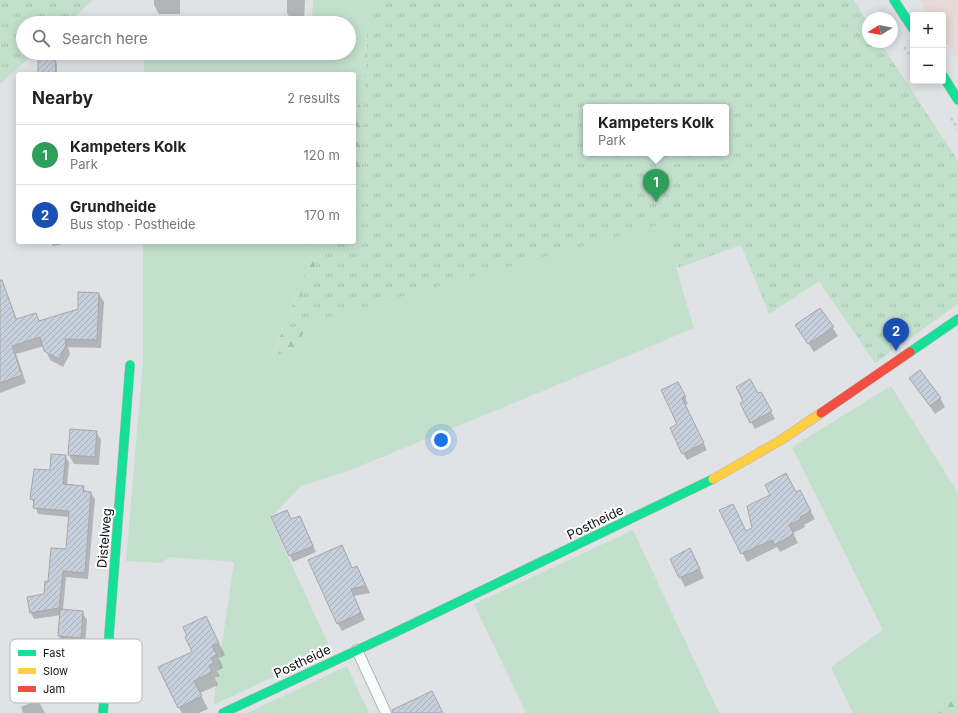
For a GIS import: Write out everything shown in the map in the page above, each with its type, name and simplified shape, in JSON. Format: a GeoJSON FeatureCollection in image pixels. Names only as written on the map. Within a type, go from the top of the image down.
{"type":"FeatureCollection","features":[{"type":"Feature","properties":{"kind":"street"},"geometry":{"type":"LineString","coordinates":[[894,0],[910,24]]}},
{"type":"Feature","properties":{"kind":"street"},"geometry":{"type":"LineString","coordinates":[[946,81],[958,100]]}},
{"type":"Feature","properties":{"kind":"street","name":"Postheide"},"geometry":{"type":"LineString","coordinates":[[223,713],[706,483],[781,440],[958,319]]}},
{"type":"Feature","properties":{"kind":"street","name":"Distelweg"},"geometry":{"type":"LineString","coordinates":[[109,639],[130,365]]}},
{"type":"Feature","properties":{"kind":"street","name":"Distelweg"},"geometry":{"type":"LineString","coordinates":[[103,713],[104,703]]}},
{"type":"Feature","properties":{"kind":"lane"},"geometry":{"type":"LineString","coordinates":[[357,650],[386,713]]}},
{"type":"Feature","properties":{"kind":"shaded area"},"geometry":{"type":"Polygon","coordinates":[[[920,0],[958,0],[958,61],[946,42],[946,12],[927,12],[920,0]]]}},
{"type":"Feature","properties":{"kind":"green space"},"geometry":{"type":"Polygon","coordinates":[[[0,0],[93,0],[76,16],[16,16],[16,60],[26,60],[0,84],[0,0]]]}},
{"type":"Feature","properties":{"kind":"green space"},"geometry":{"type":"Polygon","coordinates":[[[313,0],[372,0],[356,121],[356,72],[144,72],[144,60],[356,60],[356,16],[312,16],[313,0]]]}},
{"type":"Feature","properties":{"kind":"green space"},"geometry":{"type":"Polygon","coordinates":[[[370,0],[854,0],[862,13],[862,48],[884,48],[958,161],[958,304],[875,363],[821,280],[769,314],[741,244],[679,268],[665,223],[285,329],[325,244],[356,244],[356,177],[360,168],[370,0]]]}},
{"type":"Feature","properties":{"kind":"green space"},"geometry":{"type":"Polygon","coordinates":[[[372,0],[389,0],[356,199],[356,121],[372,0]]]}},
{"type":"Feature","properties":{"kind":"green space"},"geometry":{"type":"Polygon","coordinates":[[[389,0],[862,41],[862,48],[868,48],[875,363],[818,280],[769,314],[741,245],[676,268],[694,328],[348,471],[301,486],[270,518],[331,650],[213,705],[234,562],[170,557],[161,563],[126,561],[143,362],[143,244],[317,244],[272,356],[340,244],[356,244],[356,228],[389,0]]]}},
{"type":"Feature","properties":{"kind":"green space"},"geometry":{"type":"Polygon","coordinates":[[[317,244],[340,244],[298,345],[272,357],[317,244]]]}},
{"type":"Feature","properties":{"kind":"green space"},"geometry":{"type":"Polygon","coordinates":[[[891,386],[958,493],[958,695],[921,713],[853,713],[831,667],[883,630],[792,447],[891,386]]]}},
{"type":"Feature","properties":{"kind":"green space"},"geometry":{"type":"Polygon","coordinates":[[[633,530],[719,713],[526,713],[474,604],[633,530]]]}},
{"type":"Feature","properties":{"kind":"green space"},"geometry":{"type":"Polygon","coordinates":[[[347,666],[369,713],[247,713],[347,666]]]}},
{"type":"Feature","properties":{"kind":"green space"},"geometry":{"type":"Polygon","coordinates":[[[958,695],[958,713],[921,713],[958,695]]]}},
{"type":"Feature","properties":{"kind":"building"},"geometry":{"type":"Polygon","coordinates":[[[38,60],[55,60],[56,72],[38,72],[38,60]]]}},
{"type":"Feature","properties":{"kind":"building"},"geometry":{"type":"Polygon","coordinates":[[[0,280],[2,280],[16,319],[36,313],[39,321],[78,309],[78,292],[99,293],[97,340],[65,339],[66,345],[59,359],[44,351],[40,337],[12,346],[22,375],[0,383],[0,280]]]}},
{"type":"Feature","properties":{"kind":"building"},"geometry":{"type":"Polygon","coordinates":[[[820,308],[834,327],[808,344],[795,325],[820,308]]]}},
{"type":"Feature","properties":{"kind":"building"},"geometry":{"type":"Polygon","coordinates":[[[920,370],[941,398],[930,406],[909,378],[920,370]]]}},
{"type":"Feature","properties":{"kind":"building"},"geometry":{"type":"Polygon","coordinates":[[[750,379],[758,393],[761,392],[772,411],[750,423],[740,403],[743,401],[736,387],[750,379]]]}},
{"type":"Feature","properties":{"kind":"building"},"geometry":{"type":"Polygon","coordinates":[[[678,382],[686,397],[682,398],[704,443],[682,454],[670,428],[677,424],[661,390],[678,382]]]}},
{"type":"Feature","properties":{"kind":"building"},"geometry":{"type":"Polygon","coordinates":[[[70,429],[97,431],[95,457],[68,455],[70,429]]]}},
{"type":"Feature","properties":{"kind":"building"},"geometry":{"type":"Polygon","coordinates":[[[51,454],[66,455],[63,484],[84,486],[83,491],[91,492],[85,573],[63,571],[59,608],[30,613],[27,597],[44,594],[45,581],[48,582],[51,548],[66,549],[69,511],[33,508],[34,500],[30,499],[34,469],[50,470],[51,454]]]}},
{"type":"Feature","properties":{"kind":"building"},"geometry":{"type":"Polygon","coordinates":[[[786,473],[796,492],[800,490],[811,511],[800,517],[801,519],[789,525],[794,534],[775,545],[772,540],[741,554],[719,510],[733,504],[746,531],[752,528],[747,506],[770,495],[765,485],[786,473]]]}},
{"type":"Feature","properties":{"kind":"building"},"geometry":{"type":"Polygon","coordinates":[[[287,510],[291,519],[300,516],[313,546],[289,556],[271,517],[287,510]]]}},
{"type":"Feature","properties":{"kind":"building"},"geometry":{"type":"Polygon","coordinates":[[[342,545],[352,568],[357,566],[366,586],[351,589],[361,613],[337,624],[308,560],[342,545]]]}},
{"type":"Feature","properties":{"kind":"building"},"geometry":{"type":"Polygon","coordinates":[[[690,548],[700,569],[679,578],[670,559],[690,548]]]}},
{"type":"Feature","properties":{"kind":"building"},"geometry":{"type":"Polygon","coordinates":[[[60,609],[83,611],[81,638],[58,636],[60,609]]]}},
{"type":"Feature","properties":{"kind":"building"},"geometry":{"type":"Polygon","coordinates":[[[206,616],[219,643],[212,646],[217,655],[211,658],[214,663],[209,665],[212,672],[194,681],[202,696],[178,708],[158,667],[192,652],[185,637],[187,636],[183,627],[206,616]]]}},
{"type":"Feature","properties":{"kind":"building"},"geometry":{"type":"Polygon","coordinates":[[[432,691],[443,713],[392,713],[392,710],[432,691]]]}},
{"type":"Feature","properties":{"kind":"traffic: fast"},"geometry":{"type":"LineString","coordinates":[[894,0],[910,24]]}},
{"type":"Feature","properties":{"kind":"traffic: fast"},"geometry":{"type":"LineString","coordinates":[[946,81],[958,100]]}},
{"type":"Feature","properties":{"kind":"traffic: fast"},"geometry":{"type":"LineString","coordinates":[[910,352],[958,319]]}},
{"type":"Feature","properties":{"kind":"traffic: fast"},"geometry":{"type":"LineString","coordinates":[[109,639],[130,365]]}},
{"type":"Feature","properties":{"kind":"traffic: fast"},"geometry":{"type":"LineString","coordinates":[[223,713],[398,631],[713,479]]}},
{"type":"Feature","properties":{"kind":"traffic: fast"},"geometry":{"type":"LineString","coordinates":[[103,713],[104,703]]}},
{"type":"Feature","properties":{"kind":"traffic: slow"},"geometry":{"type":"LineString","coordinates":[[713,479],[781,440],[821,413]]}},
{"type":"Feature","properties":{"kind":"traffic: jam"},"geometry":{"type":"LineString","coordinates":[[821,413],[910,352]]}},
{"type":"Feature","properties":{"kind":"place","name":"Kampeters Kolk"},"geometry":{"type":"Point","coordinates":[656,202]}},
{"type":"Feature","properties":{"kind":"place","name":"Grundheide"},"geometry":{"type":"Point","coordinates":[896,351]}}]}
